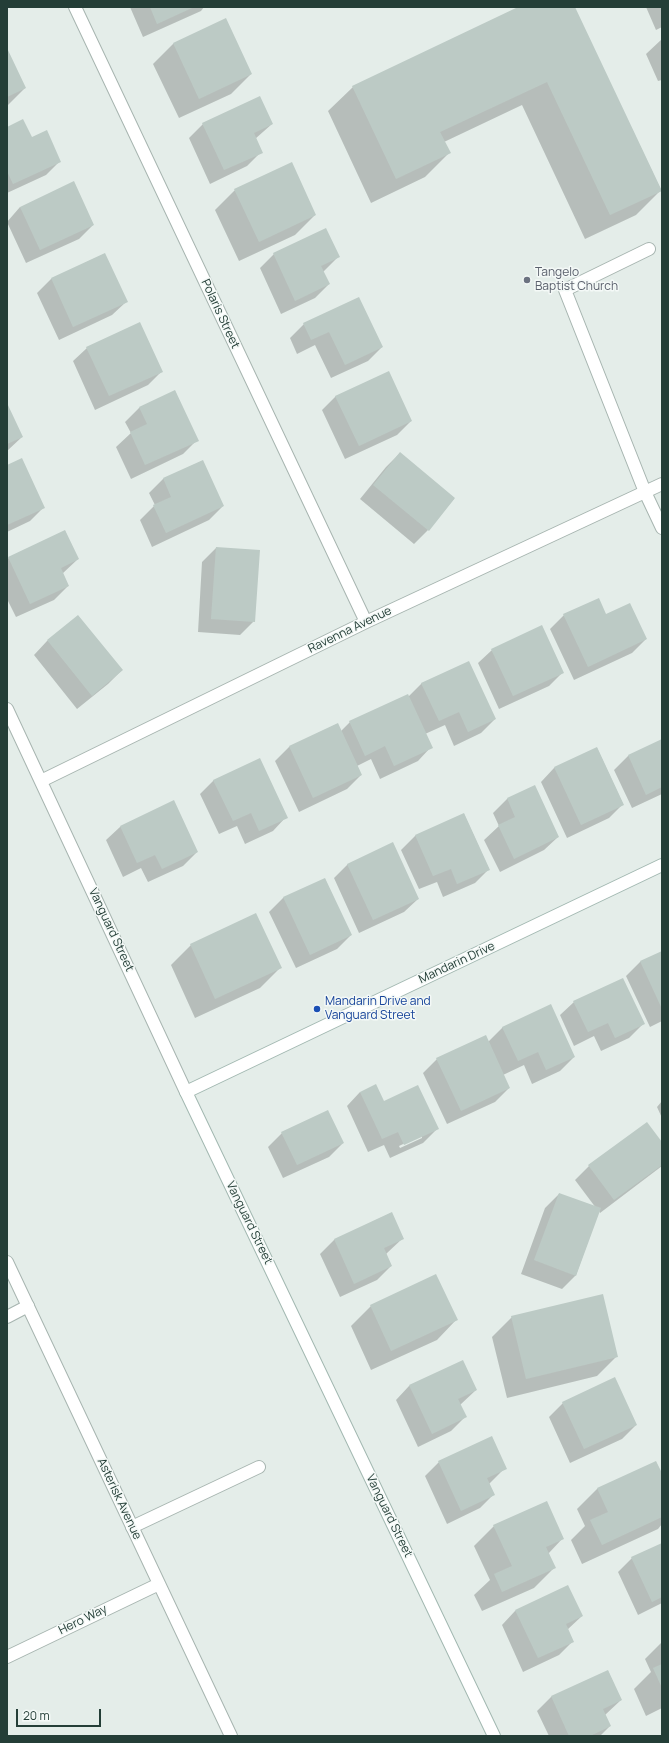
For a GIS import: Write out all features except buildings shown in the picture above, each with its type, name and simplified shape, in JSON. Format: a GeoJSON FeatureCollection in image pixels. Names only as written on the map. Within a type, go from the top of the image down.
{"type":"FeatureCollection","features":[{"type":"Feature","properties":{"kind":"street","name":"Polaris Street"},"geometry":{"type":"LineString","coordinates":[[75,7],[366,622]]}},
{"type":"Feature","properties":{"kind":"street"},"geometry":{"type":"LineString","coordinates":[[649,249],[565,290],[645,492],[662,528]]}},
{"type":"Feature","properties":{"kind":"street","name":"Ravenna Avenue"},"geometry":{"type":"LineString","coordinates":[[41,781],[366,622],[662,484]]}},
{"type":"Feature","properties":{"kind":"street","name":"Vanguard Street"},"geometry":{"type":"LineString","coordinates":[[7,709],[186,1092],[494,1736]]}},
{"type":"Feature","properties":{"kind":"street","name":"Mandarin Drive"},"geometry":{"type":"LineString","coordinates":[[186,1092],[662,865]]}},
{"type":"Feature","properties":{"kind":"street","name":"Asterisk Avenue"},"geometry":{"type":"LineString","coordinates":[[7,1262],[231,1736]]}},
{"type":"Feature","properties":{"kind":"street"},"geometry":{"type":"LineString","coordinates":[[7,1317],[28,1306]]}},
{"type":"Feature","properties":{"kind":"street"},"geometry":{"type":"LineString","coordinates":[[132,1526],[260,1467]]}},
{"type":"Feature","properties":{"kind":"street","name":"Hero Way"},"geometry":{"type":"LineString","coordinates":[[7,1657],[159,1584]]}},
{"type":"Feature","properties":{"kind":"place","name":"Tangelo Baptist Church"},"geometry":{"type":"Point","coordinates":[527,280]}},
{"type":"Feature","properties":{"kind":"place","name":"Mandarin Drive and Vanguard Street"},"geometry":{"type":"Point","coordinates":[317,1009]}}]}
